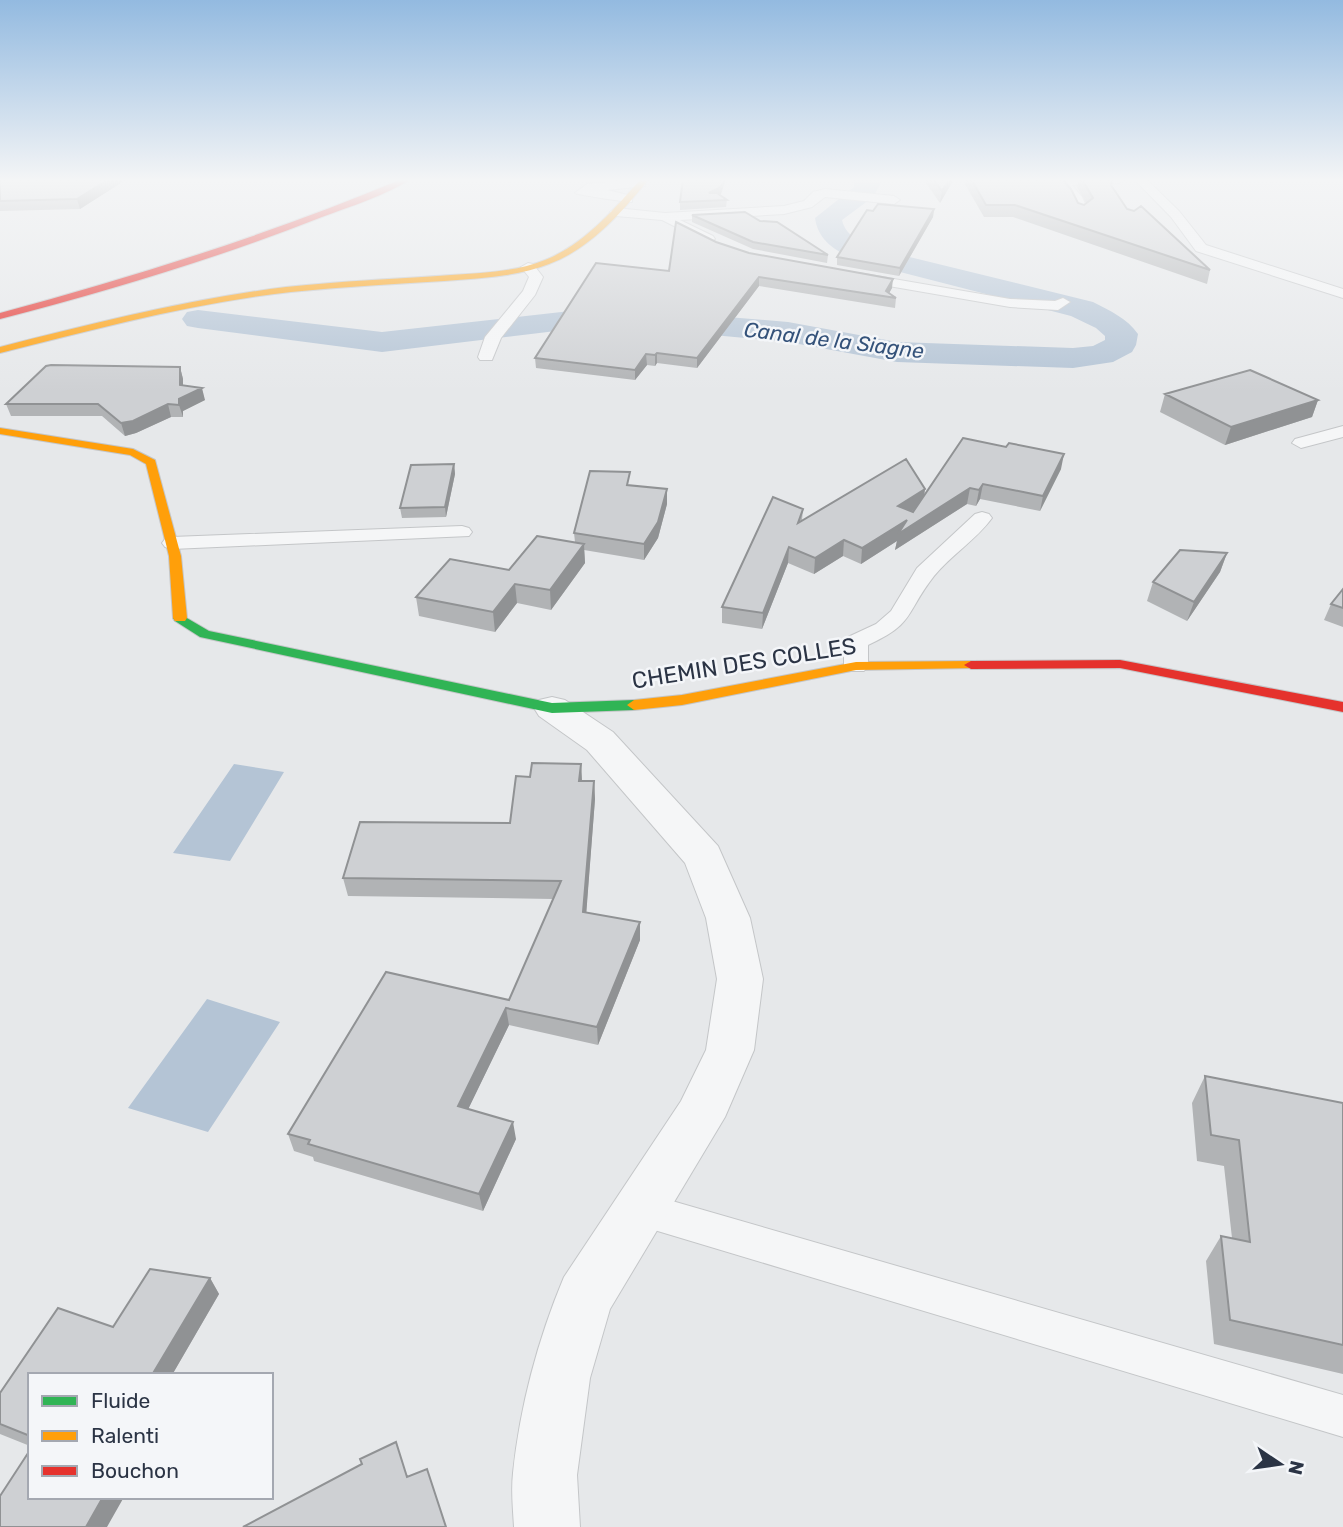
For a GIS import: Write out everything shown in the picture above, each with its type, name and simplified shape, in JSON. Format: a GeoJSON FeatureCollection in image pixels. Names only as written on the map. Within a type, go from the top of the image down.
{"type":"FeatureCollection","features":[{"type":"Feature","properties":{"kind":"main road"},"geometry":{"type":"LineString","coordinates":[[150,256],[173,250]]}},
{"type":"Feature","properties":{"kind":"main road"},"geometry":{"type":"LineString","coordinates":[[0,300],[177,250]]}},
{"type":"Feature","properties":{"kind":"main road"},"geometry":{"type":"LineString","coordinates":[[0,316],[226,250]]}},
{"type":"Feature","properties":{"kind":"main road"},"geometry":{"type":"LineString","coordinates":[[0,351],[146,313],[216,300],[286,290],[489,274],[528,267],[557,258],[571,250]]}},
{"type":"Feature","properties":{"kind":"main road","name":"CHEMIN DES COLLES"},"geometry":{"type":"LineString","coordinates":[[0,431],[133,452],[151,463],[172,543],[179,617],[205,634],[552,708],[612,707],[682,700],[856,666],[1120,664],[1343,707]]}},
{"type":"Feature","properties":{"kind":"street"},"geometry":{"type":"LineString","coordinates":[[547,1527],[545,1475],[560,1378],[584,1297],[699,1117],[730,1050],[740,979],[728,918],[703,857],[600,741],[552,708]]}},
{"type":"Feature","properties":{"kind":"lane"},"geometry":{"type":"LineString","coordinates":[[1208,250],[1343,294]]}},
{"type":"Feature","properties":{"kind":"lane"},"geometry":{"type":"LineString","coordinates":[[486,357],[496,332],[530,292],[536,277],[528,267]]}},
{"type":"Feature","properties":{"kind":"lane"},"geometry":{"type":"LineString","coordinates":[[846,275],[1010,303],[1060,304]]}},
{"type":"Feature","properties":{"kind":"lane"},"geometry":{"type":"LineString","coordinates":[[1301,443],[1343,431]]}},
{"type":"Feature","properties":{"kind":"lane"},"geometry":{"type":"LineString","coordinates":[[856,666],[856,642],[884,629],[900,615],[925,573],[982,518]]}},
{"type":"Feature","properties":{"kind":"lane"},"geometry":{"type":"LineString","coordinates":[[172,543],[462,532]]}},
{"type":"Feature","properties":{"kind":"lane"},"geometry":{"type":"LineString","coordinates":[[641,1209],[1343,1416]]}},
{"type":"Feature","properties":{"kind":"water"},"geometry":{"type":"Polygon","coordinates":[[[234,764],[284,772],[230,861],[173,853],[234,764]]]}},
{"type":"Feature","properties":{"kind":"water"},"geometry":{"type":"Polygon","coordinates":[[[207,999],[280,1022],[208,1132],[128,1108],[207,999]]]}},
{"type":"Feature","properties":{"kind":"building"},"geometry":{"type":"Polygon","coordinates":[[[672,250],[741,250],[893,279],[886,291],[896,298],[759,277],[697,358],[646,354],[635,370],[535,358],[596,263],[669,271],[672,250]]]}},
{"type":"Feature","properties":{"kind":"building"},"geometry":{"type":"Polygon","coordinates":[[[801,250],[821,250],[828,255],[801,250]]]}},
{"type":"Feature","properties":{"kind":"building"},"geometry":{"type":"Polygon","coordinates":[[[841,250],[910,250],[900,268],[837,257],[841,250]]]}},
{"type":"Feature","properties":{"kind":"building"},"geometry":{"type":"Polygon","coordinates":[[[1151,250],[1189,250],[1210,270],[1151,250]]]}},
{"type":"Feature","properties":{"kind":"building"},"geometry":{"type":"Polygon","coordinates":[[[46,366],[180,367],[180,385],[202,388],[179,399],[179,405],[168,404],[133,421],[121,423],[98,404],[6,404],[46,366]]]}},
{"type":"Feature","properties":{"kind":"building"},"geometry":{"type":"Polygon","coordinates":[[[1250,370],[1318,400],[1231,427],[1165,394],[1250,370]]]}},
{"type":"Feature","properties":{"kind":"building"},"geometry":{"type":"Polygon","coordinates":[[[963,438],[1006,447],[1009,443],[1064,454],[1043,496],[983,484],[979,490],[970,488],[898,534],[907,520],[862,548],[844,540],[815,558],[789,547],[763,613],[722,607],[773,497],[803,509],[798,523],[906,459],[925,489],[898,506],[913,512],[963,438]]]}},
{"type":"Feature","properties":{"kind":"building"},"geometry":{"type":"Polygon","coordinates":[[[454,464],[445,507],[400,508],[411,465],[454,464]]]}},
{"type":"Feature","properties":{"kind":"building"},"geometry":{"type":"Polygon","coordinates":[[[590,471],[630,472],[627,485],[667,489],[658,522],[644,544],[574,533],[590,471]]]}},
{"type":"Feature","properties":{"kind":"building"},"geometry":{"type":"Polygon","coordinates":[[[537,536],[584,544],[550,590],[515,584],[493,612],[416,597],[450,559],[509,570],[537,536]]]}},
{"type":"Feature","properties":{"kind":"building"},"geometry":{"type":"Polygon","coordinates":[[[1180,550],[1227,553],[1194,602],[1153,582],[1180,550]]]}},
{"type":"Feature","properties":{"kind":"building"},"geometry":{"type":"Polygon","coordinates":[[[1343,589],[1343,608],[1331,604],[1343,589]]]}},
{"type":"Feature","properties":{"kind":"building"},"geometry":{"type":"Polygon","coordinates":[[[532,763],[581,764],[579,781],[594,781],[583,912],[640,922],[597,1027],[506,1008],[458,1106],[513,1122],[479,1194],[308,1144],[310,1140],[288,1134],[386,972],[509,1000],[561,881],[343,878],[360,822],[510,823],[516,776],[530,777],[532,763]]]}},
{"type":"Feature","properties":{"kind":"building"},"geometry":{"type":"Polygon","coordinates":[[[1205,1076],[1343,1103],[1343,1345],[1230,1320],[1221,1236],[1250,1242],[1239,1140],[1211,1135],[1205,1076]]]}},
{"type":"Feature","properties":{"kind":"building"},"geometry":{"type":"Polygon","coordinates":[[[150,1269],[210,1278],[153,1373],[28,1373],[28,1435],[0,1424],[0,1393],[58,1308],[113,1327],[150,1269]]]}},
{"type":"Feature","properties":{"kind":"building"},"geometry":{"type":"Polygon","coordinates":[[[396,1442],[407,1477],[427,1469],[446,1527],[243,1527],[362,1464],[360,1459],[396,1442]]]}},
{"type":"Feature","properties":{"kind":"building"},"geometry":{"type":"Polygon","coordinates":[[[28,1453],[28,1499],[102,1499],[86,1527],[0,1527],[0,1496],[28,1453]]]}},
{"type":"Feature","properties":{"kind":"waterway","name":"Canal de la Siagne"},"geometry":{"type":"LineString","coordinates":[[198,319],[382,342],[606,316],[788,332],[897,352],[1073,358],[1101,355],[1120,345],[1122,334],[1107,321],[1082,309],[875,257],[858,250]]}},
{"type":"Feature","properties":{"kind":"traffic: fast"},"geometry":{"type":"LineString","coordinates":[[180,618],[205,634],[552,708],[634,705]]}},
{"type":"Feature","properties":{"kind":"traffic: slow"},"geometry":{"type":"LineString","coordinates":[[0,350],[213,301],[325,286],[488,275],[546,263],[572,250]]}},
{"type":"Feature","properties":{"kind":"traffic: slow"},"geometry":{"type":"LineString","coordinates":[[0,431],[133,452],[151,462],[175,556],[180,618]]}},
{"type":"Feature","properties":{"kind":"traffic: slow"},"geometry":{"type":"LineString","coordinates":[[634,705],[682,700],[856,666],[971,665]]}},
{"type":"Feature","properties":{"kind":"traffic: jam"},"geometry":{"type":"LineString","coordinates":[[0,316],[220,250]]}},
{"type":"Feature","properties":{"kind":"traffic: jam"},"geometry":{"type":"LineString","coordinates":[[971,665],[1120,664],[1343,707]]}}]}
